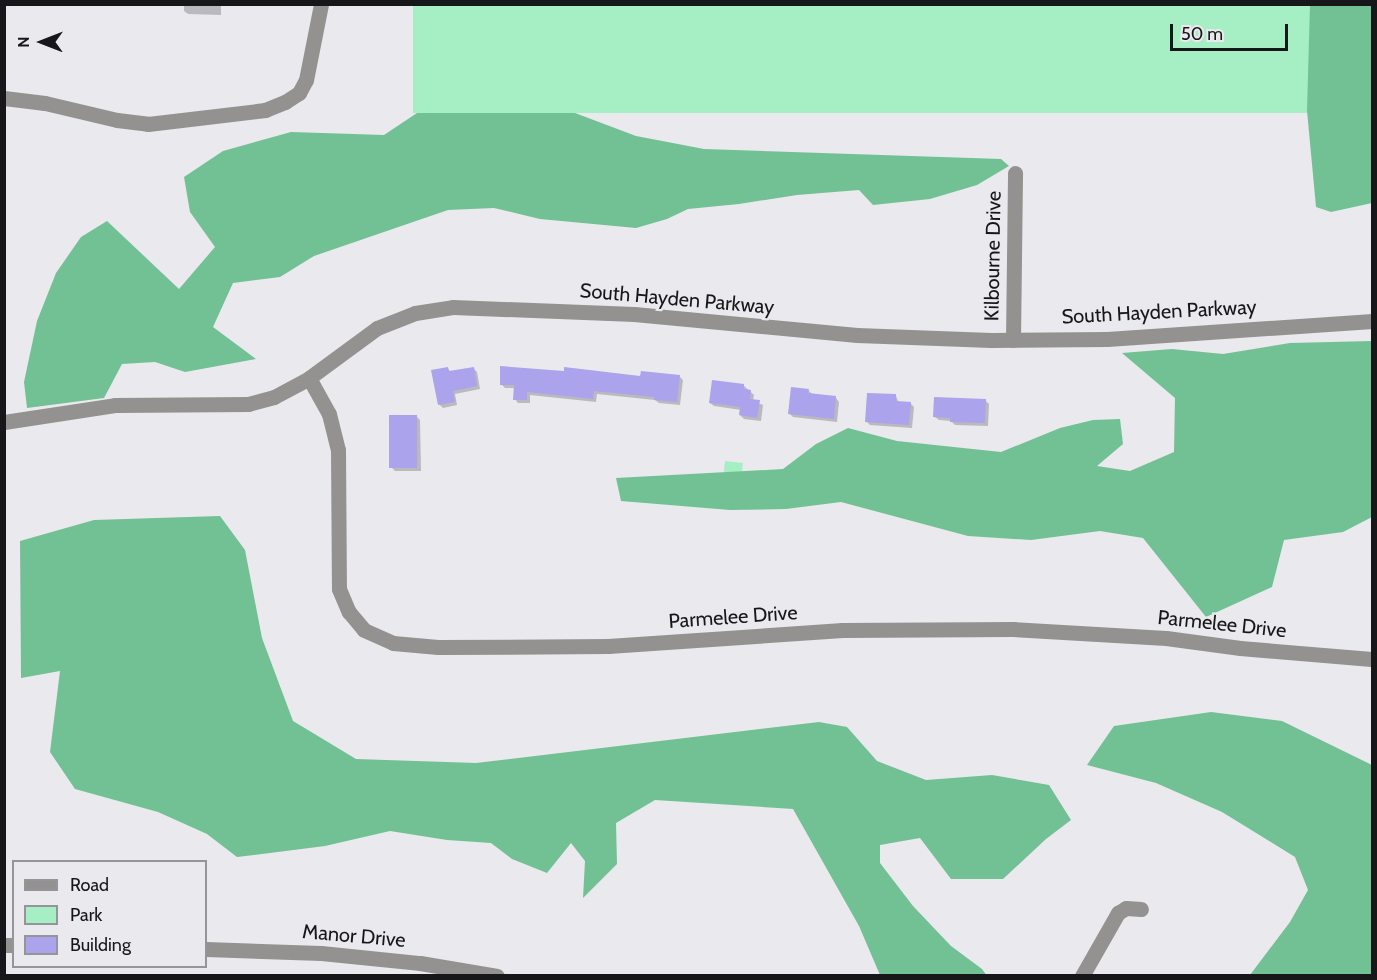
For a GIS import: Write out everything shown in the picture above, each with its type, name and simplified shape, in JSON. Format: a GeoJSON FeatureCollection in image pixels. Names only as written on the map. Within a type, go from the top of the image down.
{"type":"FeatureCollection","features":[{"type":"Feature","properties":{"kind":"street"},"geometry":{"type":"LineString","coordinates":[[4,98],[37,102],[117,120],[148,124],[265,110],[299,93],[306,80],[321,4]]}},
{"type":"Feature","properties":{"kind":"street","name":"Kilbourne Drive"},"geometry":{"type":"LineString","coordinates":[[1012,340],[1015,173]]}},
{"type":"Feature","properties":{"kind":"street","name":"South Hayden Parkway"},"geometry":{"type":"LineString","coordinates":[[4,422],[115,405],[248,404],[274,398],[309,378],[377,328],[415,313],[453,308],[630,314],[898,338],[1012,340],[1107,339],[1372,321]]}},
{"type":"Feature","properties":{"kind":"street","name":"Parmelee Drive"},"geometry":{"type":"LineString","coordinates":[[309,378],[328,414],[338,450],[339,589],[349,612],[364,630],[393,643],[438,647],[608,646],[842,630],[1013,629],[1166,638],[1240,648],[1372,659]]}},
{"type":"Feature","properties":{"kind":"street"},"geometry":{"type":"LineString","coordinates":[[1082,975],[1118,913],[1126,908],[1140,909]]}},
{"type":"Feature","properties":{"kind":"street","name":"Manor Drive"},"geometry":{"type":"LineString","coordinates":[[207,949],[321,953],[420,963],[497,975]]}},
{"type":"Feature","properties":{"kind":"green space"},"geometry":{"type":"Polygon","coordinates":[[[413,5],[1310,5],[1310,113],[413,113],[413,5]]]}},
{"type":"Feature","properties":{"kind":"green space"},"geometry":{"type":"Polygon","coordinates":[[[1310,5],[1372,5],[1372,203],[1331,212],[1316,207],[1307,111],[1310,5]]]}},
{"type":"Feature","properties":{"kind":"green space"},"geometry":{"type":"Polygon","coordinates":[[[417,113],[575,113],[636,136],[704,149],[1001,159],[1009,166],[977,185],[930,199],[873,205],[859,190],[797,195],[688,209],[667,219],[636,228],[540,219],[494,208],[448,210],[314,256],[280,277],[233,283],[213,327],[256,359],[185,372],[155,362],[122,364],[104,398],[27,408],[24,382],[37,321],[56,273],[81,237],[107,221],[179,289],[215,247],[190,212],[184,177],[223,151],[291,132],[384,135],[417,113]]]}},
{"type":"Feature","properties":{"kind":"green space"},"geometry":{"type":"Polygon","coordinates":[[[1372,341],[1372,517],[1343,532],[1284,540],[1272,587],[1206,617],[1143,538],[1100,531],[1031,540],[968,536],[841,502],[786,509],[730,510],[621,501],[616,478],[783,469],[816,444],[848,428],[897,441],[1001,452],[1060,428],[1093,420],[1120,419],[1123,444],[1097,466],[1130,471],[1174,452],[1175,398],[1122,353],[1172,349],[1223,354],[1290,343],[1372,341]]]}},
{"type":"Feature","properties":{"kind":"green space"},"geometry":{"type":"Polygon","coordinates":[[[725,461],[743,463],[741,482],[723,480],[725,461]]]}},
{"type":"Feature","properties":{"kind":"green space"},"geometry":{"type":"Polygon","coordinates":[[[220,516],[245,550],[262,638],[293,721],[356,759],[476,763],[819,722],[847,727],[877,761],[926,780],[992,775],[1049,785],[1071,820],[1046,839],[1003,879],[951,879],[920,838],[880,845],[880,863],[913,906],[951,946],[982,969],[987,976],[880,975],[859,926],[793,809],[655,800],[616,823],[617,864],[583,898],[585,861],[571,843],[547,873],[512,859],[491,843],[447,840],[390,831],[325,846],[237,857],[207,834],[158,812],[75,789],[50,752],[60,671],[21,678],[20,541],[94,520],[220,516]]]}},
{"type":"Feature","properties":{"kind":"green space"},"geometry":{"type":"Polygon","coordinates":[[[1211,712],[1282,721],[1372,765],[1372,975],[1250,975],[1290,922],[1308,890],[1295,857],[1222,812],[1156,783],[1087,765],[1114,726],[1211,712]]]}},
{"type":"Feature","properties":{"kind":"building"},"geometry":{"type":"Polygon","coordinates":[[[500,366],[564,371],[564,367],[640,376],[641,371],[680,375],[677,402],[654,400],[654,397],[594,391],[593,399],[527,392],[527,400],[513,400],[514,385],[500,385],[500,366]]]}},
{"type":"Feature","properties":{"kind":"building"},"geometry":{"type":"Polygon","coordinates":[[[448,367],[449,371],[474,367],[477,386],[453,391],[455,402],[438,405],[431,370],[448,367]]]}},
{"type":"Feature","properties":{"kind":"building"},"geometry":{"type":"Polygon","coordinates":[[[712,380],[744,384],[744,389],[751,390],[750,399],[760,400],[757,418],[739,415],[740,407],[709,403],[712,380]]]}},
{"type":"Feature","properties":{"kind":"building"},"geometry":{"type":"Polygon","coordinates":[[[791,387],[809,389],[808,393],[836,396],[834,419],[788,414],[791,387]]]}},
{"type":"Feature","properties":{"kind":"building"},"geometry":{"type":"Polygon","coordinates":[[[867,393],[896,394],[896,401],[911,402],[909,425],[865,422],[867,393]]]}},
{"type":"Feature","properties":{"kind":"building"},"geometry":{"type":"Polygon","coordinates":[[[934,397],[986,399],[985,423],[950,422],[950,418],[933,417],[934,397]]]}},
{"type":"Feature","properties":{"kind":"building"},"geometry":{"type":"Polygon","coordinates":[[[389,415],[417,415],[417,468],[389,468],[389,415]]]}}]}
